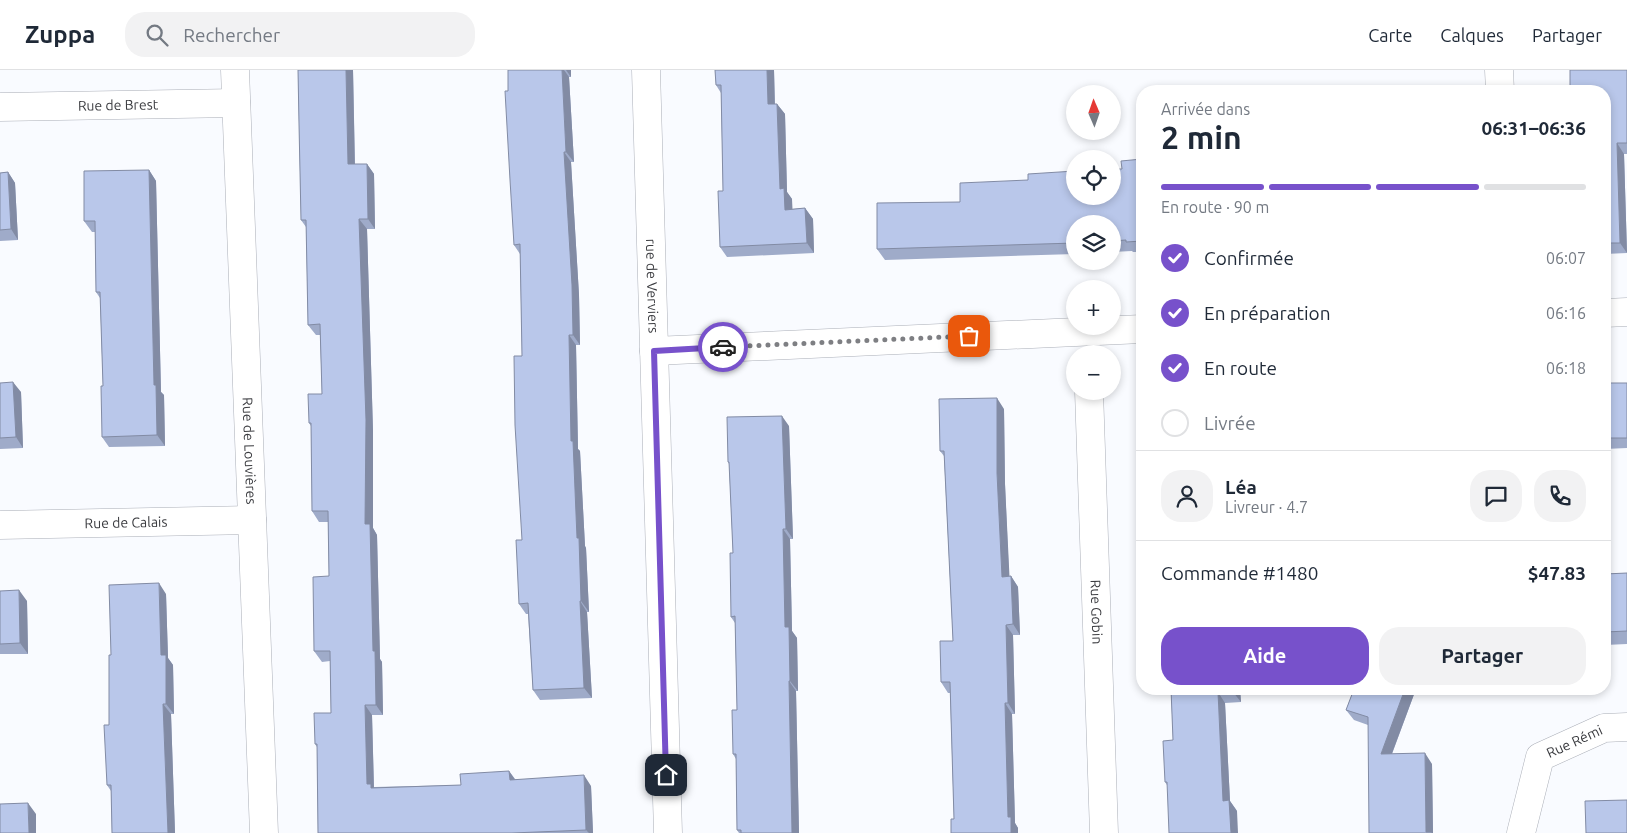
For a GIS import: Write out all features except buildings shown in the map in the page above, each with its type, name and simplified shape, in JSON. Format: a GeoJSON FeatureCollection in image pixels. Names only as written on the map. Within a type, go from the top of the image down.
{"type":"FeatureCollection","features":[{"type":"Feature","properties":{"kind":"street","name":"Rue de Louvières"},"geometry":{"type":"LineString","coordinates":[[235,70],[264,833]]}},
{"type":"Feature","properties":{"kind":"street","name":"rue de Verviers"},"geometry":{"type":"LineString","coordinates":[[646,70],[668,833]]}},
{"type":"Feature","properties":{"kind":"street"},"geometry":{"type":"LineString","coordinates":[[1499,70],[1500,85]]}},
{"type":"Feature","properties":{"kind":"street","name":"Rue de Brest"},"geometry":{"type":"LineString","coordinates":[[0,107],[236,103]]}},
{"type":"Feature","properties":{"kind":"street"},"geometry":{"type":"LineString","coordinates":[[1611,312],[1627,312]]}},
{"type":"Feature","properties":{"kind":"street"},"geometry":{"type":"LineString","coordinates":[[654,351],[1088,342],[1136,330]]}},
{"type":"Feature","properties":{"kind":"street","name":"Rue Gobin"},"geometry":{"type":"LineString","coordinates":[[1090,400],[1104,833]]}},
{"type":"Feature","properties":{"kind":"street","name":"Rue de Calais"},"geometry":{"type":"LineString","coordinates":[[0,525],[252,520]]}},
{"type":"Feature","properties":{"kind":"street","name":"Rue Rémi"},"geometry":{"type":"LineString","coordinates":[[1521,833],[1540,757],[1604,728],[1627,727]]}},
{"type":"Feature","properties":{"kind":"way so far"},"geometry":{"type":"LineString","coordinates":[[723,347],[969,336]]}},
{"type":"Feature","properties":{"kind":"route"},"geometry":{"type":"LineString","coordinates":[[666,775],[654,351],[723,347]]}}]}
